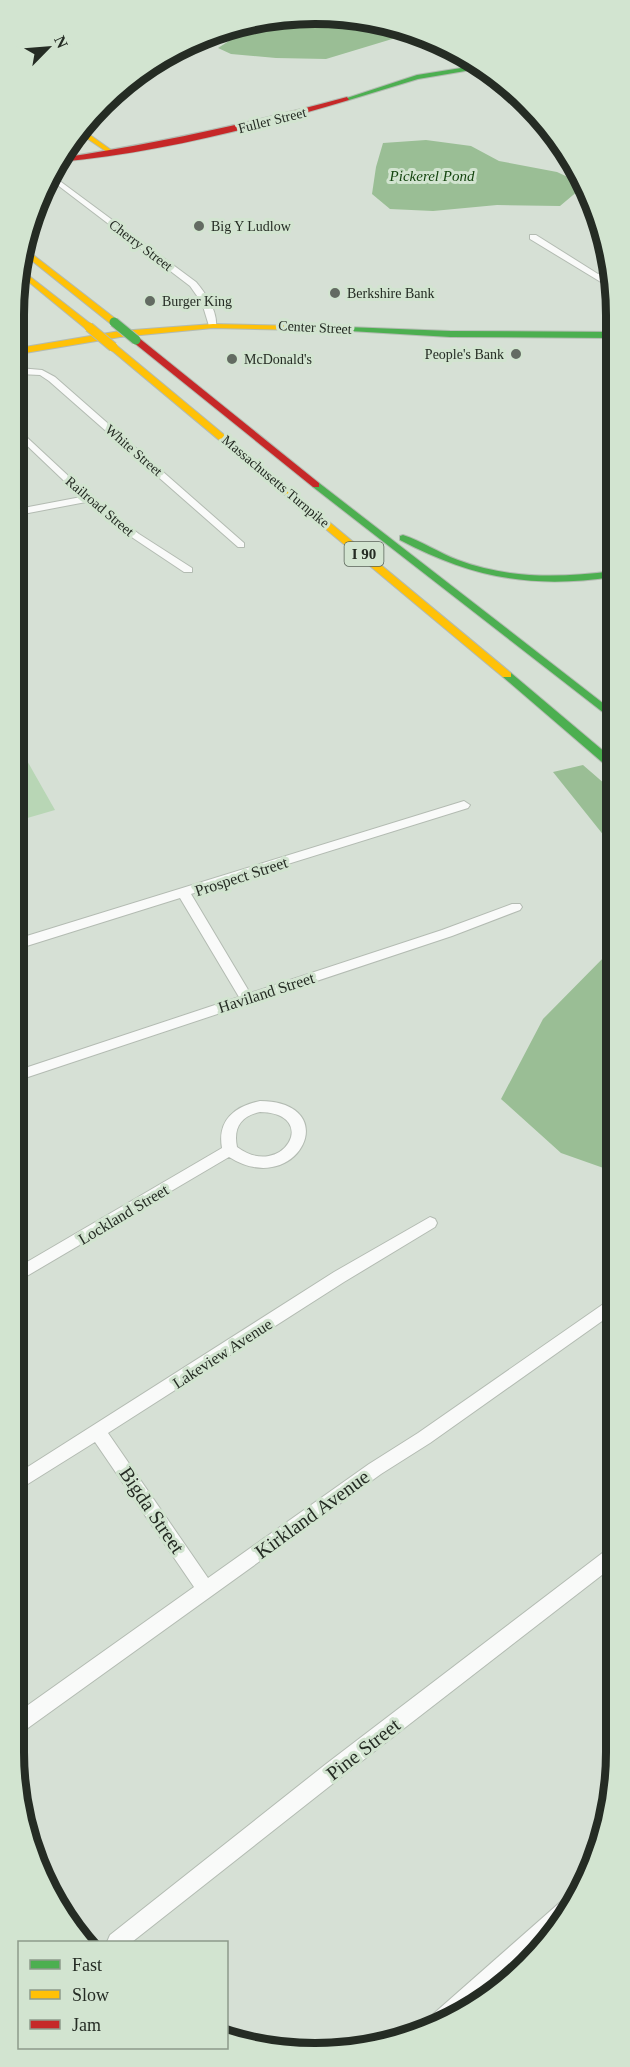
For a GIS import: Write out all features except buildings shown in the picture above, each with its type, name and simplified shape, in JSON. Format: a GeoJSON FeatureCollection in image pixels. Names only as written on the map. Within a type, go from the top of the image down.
{"type":"FeatureCollection","features":[{"type":"Feature","properties":{"kind":"main road","name":"Fuller Street"},"geometry":{"type":"LineString","coordinates":[[69,159],[112,153],[227,131],[313,109],[417,77],[470,69]]}},
{"type":"Feature","properties":{"kind":"main road"},"geometry":{"type":"LineString","coordinates":[[86,135],[112,153]]}},
{"type":"Feature","properties":{"kind":"main road","name":"Massachusetts Turnpike"},"geometry":{"type":"LineString","coordinates":[[31,256],[370,528],[606,712]]}},
{"type":"Feature","properties":{"kind":"main road","name":"Massachusetts Turnpike"},"geometry":{"type":"LineString","coordinates":[[26,276],[606,759]]}},
{"type":"Feature","properties":{"kind":"main road","name":"Center Street"},"geometry":{"type":"LineString","coordinates":[[24,350],[120,334],[213,326],[293,326],[450,334],[606,335]]}},
{"type":"Feature","properties":{"kind":"main road"},"geometry":{"type":"LineString","coordinates":[[229,415],[382,524],[417,547],[444,561],[478,573],[536,582],[574,581],[606,575]]}},
{"type":"Feature","properties":{"kind":"street","name":"Cherry Street"},"geometry":{"type":"LineString","coordinates":[[56,181],[193,284],[205,298],[211,312],[213,326]]}},
{"type":"Feature","properties":{"kind":"street"},"geometry":{"type":"LineString","coordinates":[[533,237],[604,282]]}},
{"type":"Feature","properties":{"kind":"street"},"geometry":{"type":"LineString","coordinates":[[597,278],[603,275]]}},
{"type":"Feature","properties":{"kind":"street","name":"White Street"},"geometry":{"type":"LineString","coordinates":[[24,371],[42,373],[52,379],[241,545]]}},
{"type":"Feature","properties":{"kind":"street","name":"Railroad Street"},"geometry":{"type":"LineString","coordinates":[[24,439],[88,499],[136,536],[188,570]]}},
{"type":"Feature","properties":{"kind":"street"},"geometry":{"type":"LineString","coordinates":[[24,511],[88,499]]}},
{"type":"Feature","properties":{"kind":"street","name":"Prospect Street"},"geometry":{"type":"LineString","coordinates":[[24,942],[464,806]]}},
{"type":"Feature","properties":{"kind":"street"},"geometry":{"type":"LineString","coordinates":[[184,894],[246,998]]}},
{"type":"Feature","properties":{"kind":"street","name":"Haviland Street"},"geometry":{"type":"LineString","coordinates":[[24,1073],[447,933],[516,907]]}},
{"type":"Feature","properties":{"kind":"street"},"geometry":{"type":"LineString","coordinates":[[276,1108],[288,1113],[297,1125],[301,1136],[297,1146],[287,1156],[272,1162],[255,1163],[243,1160],[230,1150],[228,1132],[234,1119],[244,1110],[276,1108]]}},
{"type":"Feature","properties":{"kind":"street","name":"Lockland Street"},"geometry":{"type":"LineString","coordinates":[[24,1272],[230,1150]]}},
{"type":"Feature","properties":{"kind":"street","name":"Lakeview Avenue"},"geometry":{"type":"LineString","coordinates":[[24,1478],[430,1223]]}},
{"type":"Feature","properties":{"kind":"street","name":"Kirkland Avenue"},"geometry":{"type":"LineString","coordinates":[[24,1719],[375,1469],[424,1438],[606,1309]]}},
{"type":"Feature","properties":{"kind":"street","name":"Bigda Street"},"geometry":{"type":"LineString","coordinates":[[97,1431],[206,1590]]}},
{"type":"Feature","properties":{"kind":"street","name":"Pine Street"},"geometry":{"type":"LineString","coordinates":[[118,1941],[333,1771],[606,1561]]}},
{"type":"Feature","properties":{"kind":"street"},"geometry":{"type":"LineString","coordinates":[[459,2005],[548,1926]]}},
{"type":"Feature","properties":{"kind":"shaded area"},"geometry":{"type":"Polygon","coordinates":[[[24,755],[55,810],[24,819],[24,755]]]}},
{"type":"Feature","properties":{"kind":"water"},"geometry":{"type":"Polygon","coordinates":[[[315,24],[353,26],[400,37],[326,59],[231,54],[218,48],[240,34],[277,26],[315,24]]]}},
{"type":"Feature","properties":{"kind":"water","name":"Pickerel Pond"},"geometry":{"type":"Polygon","coordinates":[[[426,140],[471,146],[499,161],[557,172],[572,179],[578,191],[560,206],[497,205],[433,211],[390,209],[372,194],[383,143],[426,140]]]}},
{"type":"Feature","properties":{"kind":"water"},"geometry":{"type":"Polygon","coordinates":[[[583,765],[606,785],[606,838],[553,772],[583,765]]]}},
{"type":"Feature","properties":{"kind":"water"},"geometry":{"type":"Polygon","coordinates":[[[606,955],[606,1169],[561,1153],[501,1099],[543,1019],[606,955]]]}},
{"type":"Feature","properties":{"kind":"traffic: fast"},"geometry":{"type":"LineString","coordinates":[[347,99],[417,77],[470,69]]}},
{"type":"Feature","properties":{"kind":"traffic: fast"},"geometry":{"type":"LineString","coordinates":[[114,322],[136,340]]}},
{"type":"Feature","properties":{"kind":"traffic: fast"},"geometry":{"type":"LineString","coordinates":[[350,329],[450,334],[606,335]]}},
{"type":"Feature","properties":{"kind":"traffic: fast"},"geometry":{"type":"LineString","coordinates":[[316,485],[606,712]]}},
{"type":"Feature","properties":{"kind":"traffic: fast"},"geometry":{"type":"LineString","coordinates":[[403,538],[454,562],[505,576],[557,580],[606,575]]}},
{"type":"Feature","properties":{"kind":"traffic: fast"},"geometry":{"type":"LineString","coordinates":[[507,675],[606,759]]}},
{"type":"Feature","properties":{"kind":"traffic: slow"},"geometry":{"type":"LineString","coordinates":[[86,135],[112,153]]}},
{"type":"Feature","properties":{"kind":"traffic: slow"},"geometry":{"type":"LineString","coordinates":[[31,256],[114,322]]}},
{"type":"Feature","properties":{"kind":"traffic: slow"},"geometry":{"type":"LineString","coordinates":[[26,276],[89,327]]}},
{"type":"Feature","properties":{"kind":"traffic: slow"},"geometry":{"type":"LineString","coordinates":[[24,350],[120,334],[213,326],[350,329]]}},
{"type":"Feature","properties":{"kind":"traffic: slow"},"geometry":{"type":"LineString","coordinates":[[89,327],[113,347]]}},
{"type":"Feature","properties":{"kind":"traffic: slow"},"geometry":{"type":"LineString","coordinates":[[113,347],[507,675]]}},
{"type":"Feature","properties":{"kind":"traffic: jam"},"geometry":{"type":"LineString","coordinates":[[70,158],[204,135],[276,119],[347,99]]}},
{"type":"Feature","properties":{"kind":"traffic: jam"},"geometry":{"type":"LineString","coordinates":[[136,340],[316,485]]}},
{"type":"Feature","properties":{"kind":"place","name":"Big Y Ludlow"},"geometry":{"type":"Point","coordinates":[199,226]}},
{"type":"Feature","properties":{"kind":"place","name":"Berkshire Bank"},"geometry":{"type":"Point","coordinates":[335,293]}},
{"type":"Feature","properties":{"kind":"place","name":"Burger King"},"geometry":{"type":"Point","coordinates":[150,301]}},
{"type":"Feature","properties":{"kind":"place","name":"People's Bank"},"geometry":{"type":"Point","coordinates":[516,354]}},
{"type":"Feature","properties":{"kind":"place","name":"McDonald's"},"geometry":{"type":"Point","coordinates":[232,359]}}]}
